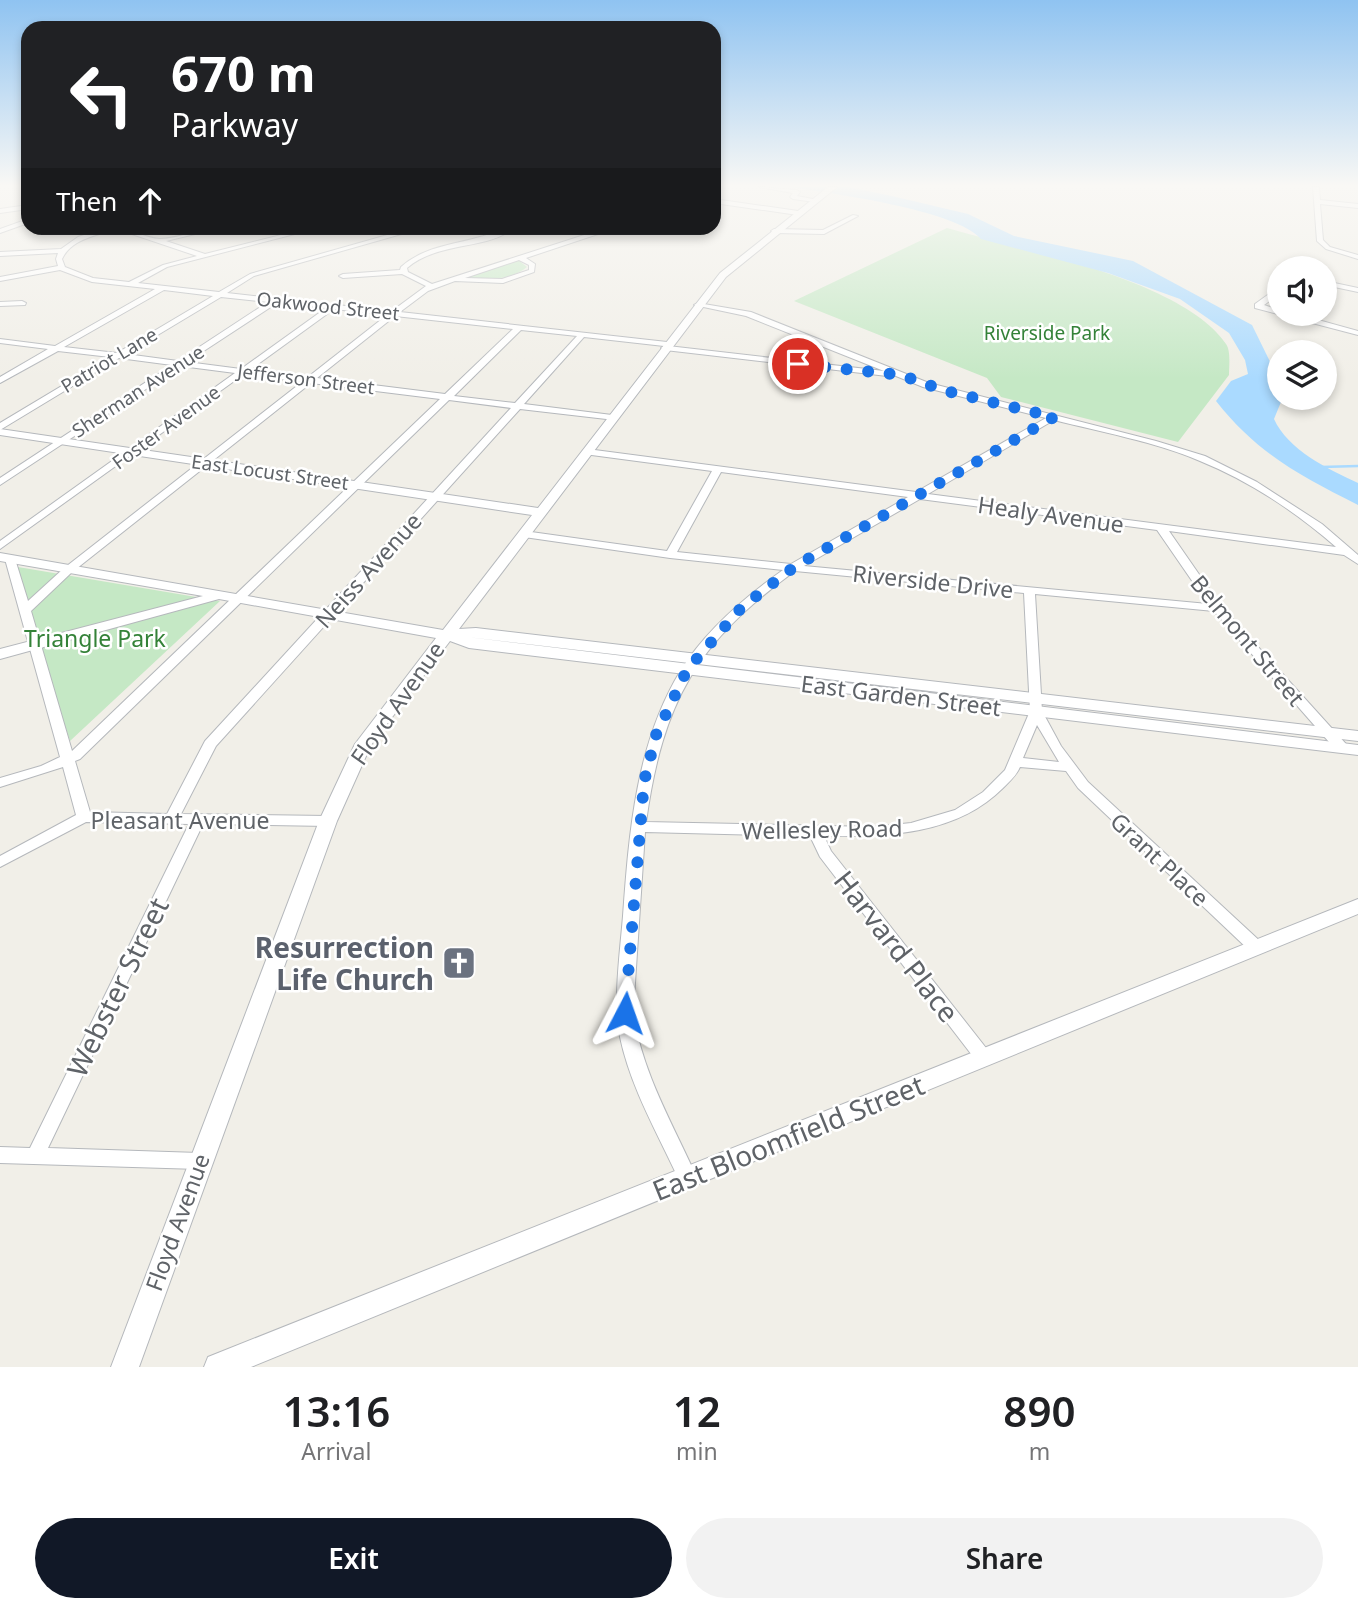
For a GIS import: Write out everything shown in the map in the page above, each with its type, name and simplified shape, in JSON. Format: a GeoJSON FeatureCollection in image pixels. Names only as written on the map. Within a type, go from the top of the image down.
{"type":"FeatureCollection","features":[{"type":"Feature","properties":{"kind":"street"},"geometry":{"type":"LineString","coordinates":[[0,254],[64,251]]}},
{"type":"Feature","properties":{"kind":"street"},"geometry":{"type":"LineString","coordinates":[[0,279],[62,267],[59,260],[64,251]]}},
{"type":"Feature","properties":{"kind":"street"},"geometry":{"type":"LineString","coordinates":[[189,251],[205,256]]}},
{"type":"Feature","properties":{"kind":"street"},"geometry":{"type":"LineString","coordinates":[[130,284],[165,266],[225,251]]}},
{"type":"Feature","properties":{"kind":"street","name":"Patriot Lane"},"geometry":{"type":"LineString","coordinates":[[0,427],[218,294],[264,270],[334,251]]}},
{"type":"Feature","properties":{"kind":"street"},"geometry":{"type":"LineString","coordinates":[[403,272],[407,264],[414,259],[439,251]]}},
{"type":"Feature","properties":{"kind":"street"},"geometry":{"type":"LineString","coordinates":[[25,610],[66,570],[430,286],[542,251]]}},
{"type":"Feature","properties":{"kind":"street","name":"Floyd Avenue"},"geometry":{"type":"LineString","coordinates":[[125,1367],[199,1161],[328,821],[363,744],[698,305],[723,275],[751,251]]}},
{"type":"Feature","properties":{"kind":"street"},"geometry":{"type":"LineString","coordinates":[[1341,251],[1358,257]]}},
{"type":"Feature","properties":{"kind":"street"},"geometry":{"type":"LineString","coordinates":[[451,279],[489,282],[514,278],[534,268],[520,258]]}},
{"type":"Feature","properties":{"kind":"street","name":"Oakwood Street"},"geometry":{"type":"LineString","coordinates":[[62,267],[92,280],[582,335],[901,375]]}},
{"type":"Feature","properties":{"kind":"street"},"geometry":{"type":"LineString","coordinates":[[343,276],[403,272],[430,286]]}},
{"type":"Feature","properties":{"kind":"street"},"geometry":{"type":"LineString","coordinates":[[1337,286],[1358,290]]}},
{"type":"Feature","properties":{"kind":"street"},"geometry":{"type":"LineString","coordinates":[[0,380],[162,288]]}},
{"type":"Feature","properties":{"kind":"street","name":"Sherman Avenue"},"geometry":{"type":"LineString","coordinates":[[0,482],[276,300]]}},
{"type":"Feature","properties":{"kind":"street"},"geometry":{"type":"LineString","coordinates":[[1267,300],[1258,306],[1267,309]]}},
{"type":"Feature","properties":{"kind":"street"},"geometry":{"type":"LineString","coordinates":[[0,304],[22,303]]}},
{"type":"Feature","properties":{"kind":"street"},"geometry":{"type":"LineString","coordinates":[[698,305],[748,314],[946,391],[1175,449],[1236,473],[1318,526],[1358,561]]}},
{"type":"Feature","properties":{"kind":"street","name":"Foster Avenue"},"geometry":{"type":"LineString","coordinates":[[0,546],[332,307]]}},
{"type":"Feature","properties":{"kind":"street"},"geometry":{"type":"LineString","coordinates":[[1331,326],[1358,333]]}},
{"type":"Feature","properties":{"kind":"street"},"geometry":{"type":"LineString","coordinates":[[0,783],[69,759],[107,728],[519,328]]}},
{"type":"Feature","properties":{"kind":"street","name":"Neiss Avenue"},"geometry":{"type":"LineString","coordinates":[[172,818],[210,744],[582,335]]}},
{"type":"Feature","properties":{"kind":"street","name":"Jefferson Street"},"geometry":{"type":"LineString","coordinates":[[0,341],[612,418]]}},
{"type":"Feature","properties":{"kind":"street"},"geometry":{"type":"LineString","coordinates":[[688,1178],[634,1063],[627,1039],[625,1013],[644,782],[656,735],[691,664],[741,608],[794,567],[1054,417]]}},
{"type":"Feature","properties":{"kind":"street","name":"East Locust Street"},"geometry":{"type":"LineString","coordinates":[[0,432],[540,512]]}},
{"type":"Feature","properties":{"kind":"street","name":"Healy Avenue"},"geometry":{"type":"LineString","coordinates":[[587,452],[1349,552]]}},
{"type":"Feature","properties":{"kind":"street"},"geometry":{"type":"LineString","coordinates":[[670,555],[718,469]]}},
{"type":"Feature","properties":{"kind":"street","name":"Belmont Street"},"geometry":{"type":"LineString","coordinates":[[1161,528],[1217,608],[1327,732],[1350,748]]}},
{"type":"Feature","properties":{"kind":"street","name":"Riverside Drive"},"geometry":{"type":"LineString","coordinates":[[524,534],[670,555],[1217,608]]}},
{"type":"Feature","properties":{"kind":"street"},"geometry":{"type":"LineString","coordinates":[[5,558],[222,596]]}},
{"type":"Feature","properties":{"kind":"street"},"geometry":{"type":"LineString","coordinates":[[5,558],[25,610],[84,817]]}},
{"type":"Feature","properties":{"kind":"street","name":"Wellesley Road"},"geometry":{"type":"LineString","coordinates":[[639,827],[873,832],[912,828],[939,821],[988,795],[1017,762],[1036,705],[1029,590]]}},
{"type":"Feature","properties":{"kind":"street","name":"East Garden Street"},"geometry":{"type":"LineString","coordinates":[[0,654],[222,596],[445,635],[469,643],[691,664],[1036,705],[1350,748]]}},
{"type":"Feature","properties":{"kind":"street","name":"East Garden Street"},"geometry":{"type":"LineString","coordinates":[[1036,705],[1358,736]]}},
{"type":"Feature","properties":{"kind":"street","name":"Grant Place"},"geometry":{"type":"LineString","coordinates":[[1036,705],[1068,766],[1106,809],[1256,947]]}},
{"type":"Feature","properties":{"kind":"street"},"geometry":{"type":"LineString","coordinates":[[1017,762],[1068,766]]}},
{"type":"Feature","properties":{"kind":"street","name":"Pleasant Avenue"},"geometry":{"type":"LineString","coordinates":[[0,862],[84,817],[328,821]]}},
{"type":"Feature","properties":{"kind":"street","name":"Webster Street"},"geometry":{"type":"LineString","coordinates":[[36,1156],[199,818]]}},
{"type":"Feature","properties":{"kind":"street","name":"Harvard Place"},"geometry":{"type":"LineString","coordinates":[[815,832],[825,853],[984,1058]]}},
{"type":"Feature","properties":{"kind":"street","name":"East Bloomfield Street"},"geometry":{"type":"LineString","coordinates":[[218,1367],[422,1282],[688,1178],[1358,906]]}},
{"type":"Feature","properties":{"kind":"street"},"geometry":{"type":"LineString","coordinates":[[0,1154],[199,1161]]}},
{"type":"Feature","properties":{"kind":"green space","name":"Riverside Park"},"geometry":{"type":"Polygon","coordinates":[[[899,251],[1033,251],[1098,270],[1175,302],[1205,322],[1226,344],[1229,375],[1178,442],[1001,397],[987,378],[794,301],[899,251]]]}},
{"type":"Feature","properties":{"kind":"green space"},"geometry":{"type":"Polygon","coordinates":[[[517,259],[527,267],[512,275],[461,278],[517,259]]]}},
{"type":"Feature","properties":{"kind":"green space","name":"Triangle Park"},"geometry":{"type":"Polygon","coordinates":[[[12,566],[220,601],[70,741],[12,566]]]}},
{"type":"Feature","properties":{"kind":"water"},"geometry":{"type":"Polygon","coordinates":[[[1025,251],[1084,251],[1133,261],[1252,325],[1267,356],[1267,410],[1278,410],[1274,419],[1280,430],[1299,449],[1358,483],[1358,505],[1281,462],[1248,435],[1216,401],[1231,381],[1248,374],[1245,360],[1229,333],[1180,299],[1108,273],[1025,251]]]}},
{"type":"Feature","properties":{"kind":"waterway"},"geometry":{"type":"LineString","coordinates":[[1321,467],[1358,466]]}},
{"type":"Feature","properties":{"kind":"place","name":"Resurrection Life Church"},"geometry":{"type":"Point","coordinates":[459,963]}},
{"type":"Feature","properties":{"kind":"route"},"geometry":{"type":"LineString","coordinates":[[625,1013],[644,782],[656,735],[674,692],[695,658],[741,608],[794,567],[1054,417],[946,391],[901,375],[798,364]]}}]}
